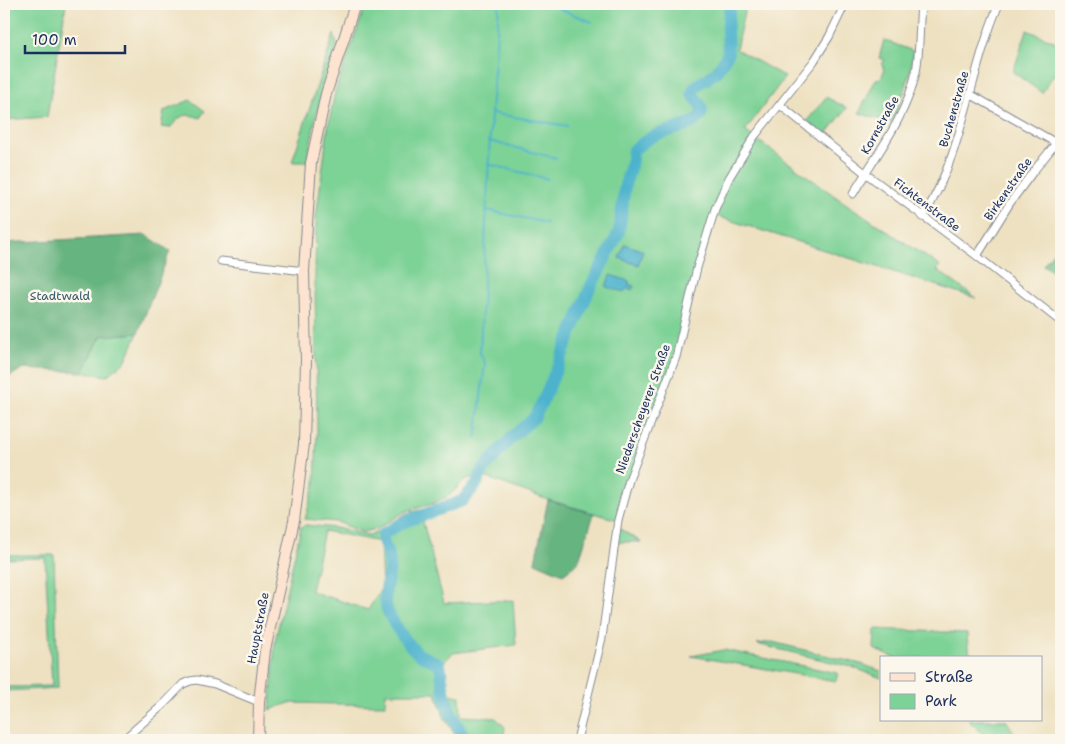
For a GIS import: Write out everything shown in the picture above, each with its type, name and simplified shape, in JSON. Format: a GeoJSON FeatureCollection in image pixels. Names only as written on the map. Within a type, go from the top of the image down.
{"type":"FeatureCollection","features":[{"type":"Feature","properties":{"kind":"main road","name":"Hauptstraße"},"geometry":{"type":"LineString","coordinates":[[258,740],[259,702],[269,630],[294,521],[304,444],[306,360],[304,271],[311,163],[326,94],[356,4]]}},
{"type":"Feature","properties":{"kind":"street","name":"Niederscheyerer Straße"},"geometry":{"type":"LineString","coordinates":[[577,740],[602,638],[618,520],[629,480],[676,357],[696,268],[709,226],[722,193],[737,164],[754,138],[824,46],[845,4]]}},
{"type":"Feature","properties":{"kind":"street","name":"Kornstraße"},"geometry":{"type":"LineString","coordinates":[[852,194],[887,140],[908,97],[918,61],[921,4]]}},
{"type":"Feature","properties":{"kind":"street","name":"Buchenstraße"},"geometry":{"type":"LineString","coordinates":[[923,217],[934,200],[951,162],[986,38],[998,4]]}},
{"type":"Feature","properties":{"kind":"street"},"geometry":{"type":"LineString","coordinates":[[970,94],[1056,143]]}},
{"type":"Feature","properties":{"kind":"street","name":"Fichtenstraße"},"geometry":{"type":"LineString","coordinates":[[780,105],[865,173],[977,256],[1061,322]]}},
{"type":"Feature","properties":{"kind":"street","name":"Birkenstraße"},"geometry":{"type":"LineString","coordinates":[[977,256],[1010,203],[1061,137]]}},
{"type":"Feature","properties":{"kind":"street"},"geometry":{"type":"LineString","coordinates":[[221,261],[304,271]]}},
{"type":"Feature","properties":{"kind":"street"},"geometry":{"type":"LineString","coordinates":[[123,740],[186,682],[197,680],[215,684],[259,702]]}},
{"type":"Feature","properties":{"kind":"green space"},"geometry":{"type":"Polygon","coordinates":[[[4,4],[66,4],[47,117],[4,120],[4,4]]]}},
{"type":"Feature","properties":{"kind":"green space"},"geometry":{"type":"Polygon","coordinates":[[[366,4],[746,4],[736,49],[785,77],[745,131],[839,199],[940,266],[937,270],[976,298],[716,216],[697,268],[676,357],[629,479],[617,527],[618,520],[548,500],[488,478],[469,478],[450,495],[432,504],[406,511],[377,529],[362,532],[337,522],[305,519],[315,484],[317,431],[316,218],[328,127],[335,92],[366,4]]]}},
{"type":"Feature","properties":{"kind":"green space"},"geometry":{"type":"Polygon","coordinates":[[[1027,30],[1061,44],[1061,63],[1042,93],[1013,72],[1027,30]]]}},
{"type":"Feature","properties":{"kind":"green space"},"geometry":{"type":"Polygon","coordinates":[[[334,34],[337,45],[317,112],[307,162],[292,162],[334,34]]]}},
{"type":"Feature","properties":{"kind":"green space"},"geometry":{"type":"Polygon","coordinates":[[[884,40],[913,51],[905,88],[891,123],[859,113],[876,79],[881,78],[884,71],[882,64],[885,60],[879,58],[884,40]]]}},
{"type":"Feature","properties":{"kind":"green space"},"geometry":{"type":"Polygon","coordinates":[[[826,97],[847,108],[825,136],[807,121],[826,97]]]}},
{"type":"Feature","properties":{"kind":"green space"},"geometry":{"type":"Polygon","coordinates":[[[190,100],[205,111],[200,118],[186,115],[170,128],[161,127],[164,111],[190,100]]]}},
{"type":"Feature","properties":{"kind":"green space","name":"Stadtwald"},"geometry":{"type":"Polygon","coordinates":[[[146,235],[170,251],[138,333],[101,336],[83,372],[22,369],[4,380],[4,243],[146,235]]]}},
{"type":"Feature","properties":{"kind":"green space"},"geometry":{"type":"Polygon","coordinates":[[[1057,247],[1061,248],[1061,278],[1043,265],[1057,247]]]}},
{"type":"Feature","properties":{"kind":"green space"},"geometry":{"type":"Polygon","coordinates":[[[138,333],[125,362],[107,376],[83,372],[101,336],[138,333]]]}},
{"type":"Feature","properties":{"kind":"green space"},"geometry":{"type":"Polygon","coordinates":[[[548,500],[594,514],[578,563],[563,574],[535,562],[548,500]]]}},
{"type":"Feature","properties":{"kind":"green space"},"geometry":{"type":"Polygon","coordinates":[[[420,510],[444,603],[513,600],[516,645],[453,653],[441,665],[444,693],[460,696],[461,716],[496,718],[505,727],[503,740],[458,740],[444,717],[436,693],[386,693],[385,705],[289,703],[270,710],[275,641],[301,527],[306,525],[336,528],[369,535],[379,531],[407,513],[420,510]],[[324,531],[311,591],[368,610],[382,587],[380,542],[324,531]]]}},
{"type":"Feature","properties":{"kind":"green space"},"geometry":{"type":"Polygon","coordinates":[[[617,527],[641,542],[615,542],[617,527]]]}},
{"type":"Feature","properties":{"kind":"green space"},"geometry":{"type":"Polygon","coordinates":[[[4,555],[54,555],[58,688],[4,691],[4,687],[52,686],[45,558],[4,559],[4,555]]]}},
{"type":"Feature","properties":{"kind":"green space"},"geometry":{"type":"Polygon","coordinates":[[[875,629],[967,633],[968,648],[972,656],[890,656],[874,649],[875,629]]]}},
{"type":"Feature","properties":{"kind":"green space"},"geometry":{"type":"Polygon","coordinates":[[[772,642],[861,664],[880,671],[880,678],[852,667],[757,644],[772,642]]]}},
{"type":"Feature","properties":{"kind":"green space"},"geometry":{"type":"Polygon","coordinates":[[[724,650],[838,673],[836,681],[691,656],[724,650]]]}},
{"type":"Feature","properties":{"kind":"green space"},"geometry":{"type":"Polygon","coordinates":[[[970,722],[1007,722],[1019,740],[989,740],[970,722]]]}},
{"type":"Feature","properties":{"kind":"water"},"geometry":{"type":"Polygon","coordinates":[[[625,244],[643,251],[638,265],[619,258],[625,244]]]}},
{"type":"Feature","properties":{"kind":"water"},"geometry":{"type":"Polygon","coordinates":[[[610,275],[629,281],[629,285],[634,286],[632,290],[627,288],[624,292],[606,287],[610,275]]]}},
{"type":"Feature","properties":{"kind":"waterway"},"geometry":{"type":"LineString","coordinates":[[476,438],[485,363],[480,353],[491,113],[499,4]]}},
{"type":"Feature","properties":{"kind":"waterway"},"geometry":{"type":"LineString","coordinates":[[548,4],[592,22]]}},
{"type":"Feature","properties":{"kind":"waterway"},"geometry":{"type":"LineString","coordinates":[[467,740],[451,713],[443,686],[440,664],[420,655],[410,646],[388,611],[385,594],[390,563],[383,541],[383,534],[404,522],[462,501],[476,485],[483,470],[495,456],[513,436],[534,418],[544,399],[590,288],[619,232],[625,185],[633,150],[653,136],[688,125],[699,118],[702,111],[692,94],[694,88],[716,72],[728,54],[727,32],[730,4]]}},
{"type":"Feature","properties":{"kind":"waterway"},"geometry":{"type":"LineString","coordinates":[[491,113],[567,126]]}},
{"type":"Feature","properties":{"kind":"waterway"},"geometry":{"type":"LineString","coordinates":[[489,141],[556,158]]}},
{"type":"Feature","properties":{"kind":"waterway"},"geometry":{"type":"LineString","coordinates":[[488,164],[548,179]]}},
{"type":"Feature","properties":{"kind":"waterway"},"geometry":{"type":"LineString","coordinates":[[487,210],[546,223]]}}]}
